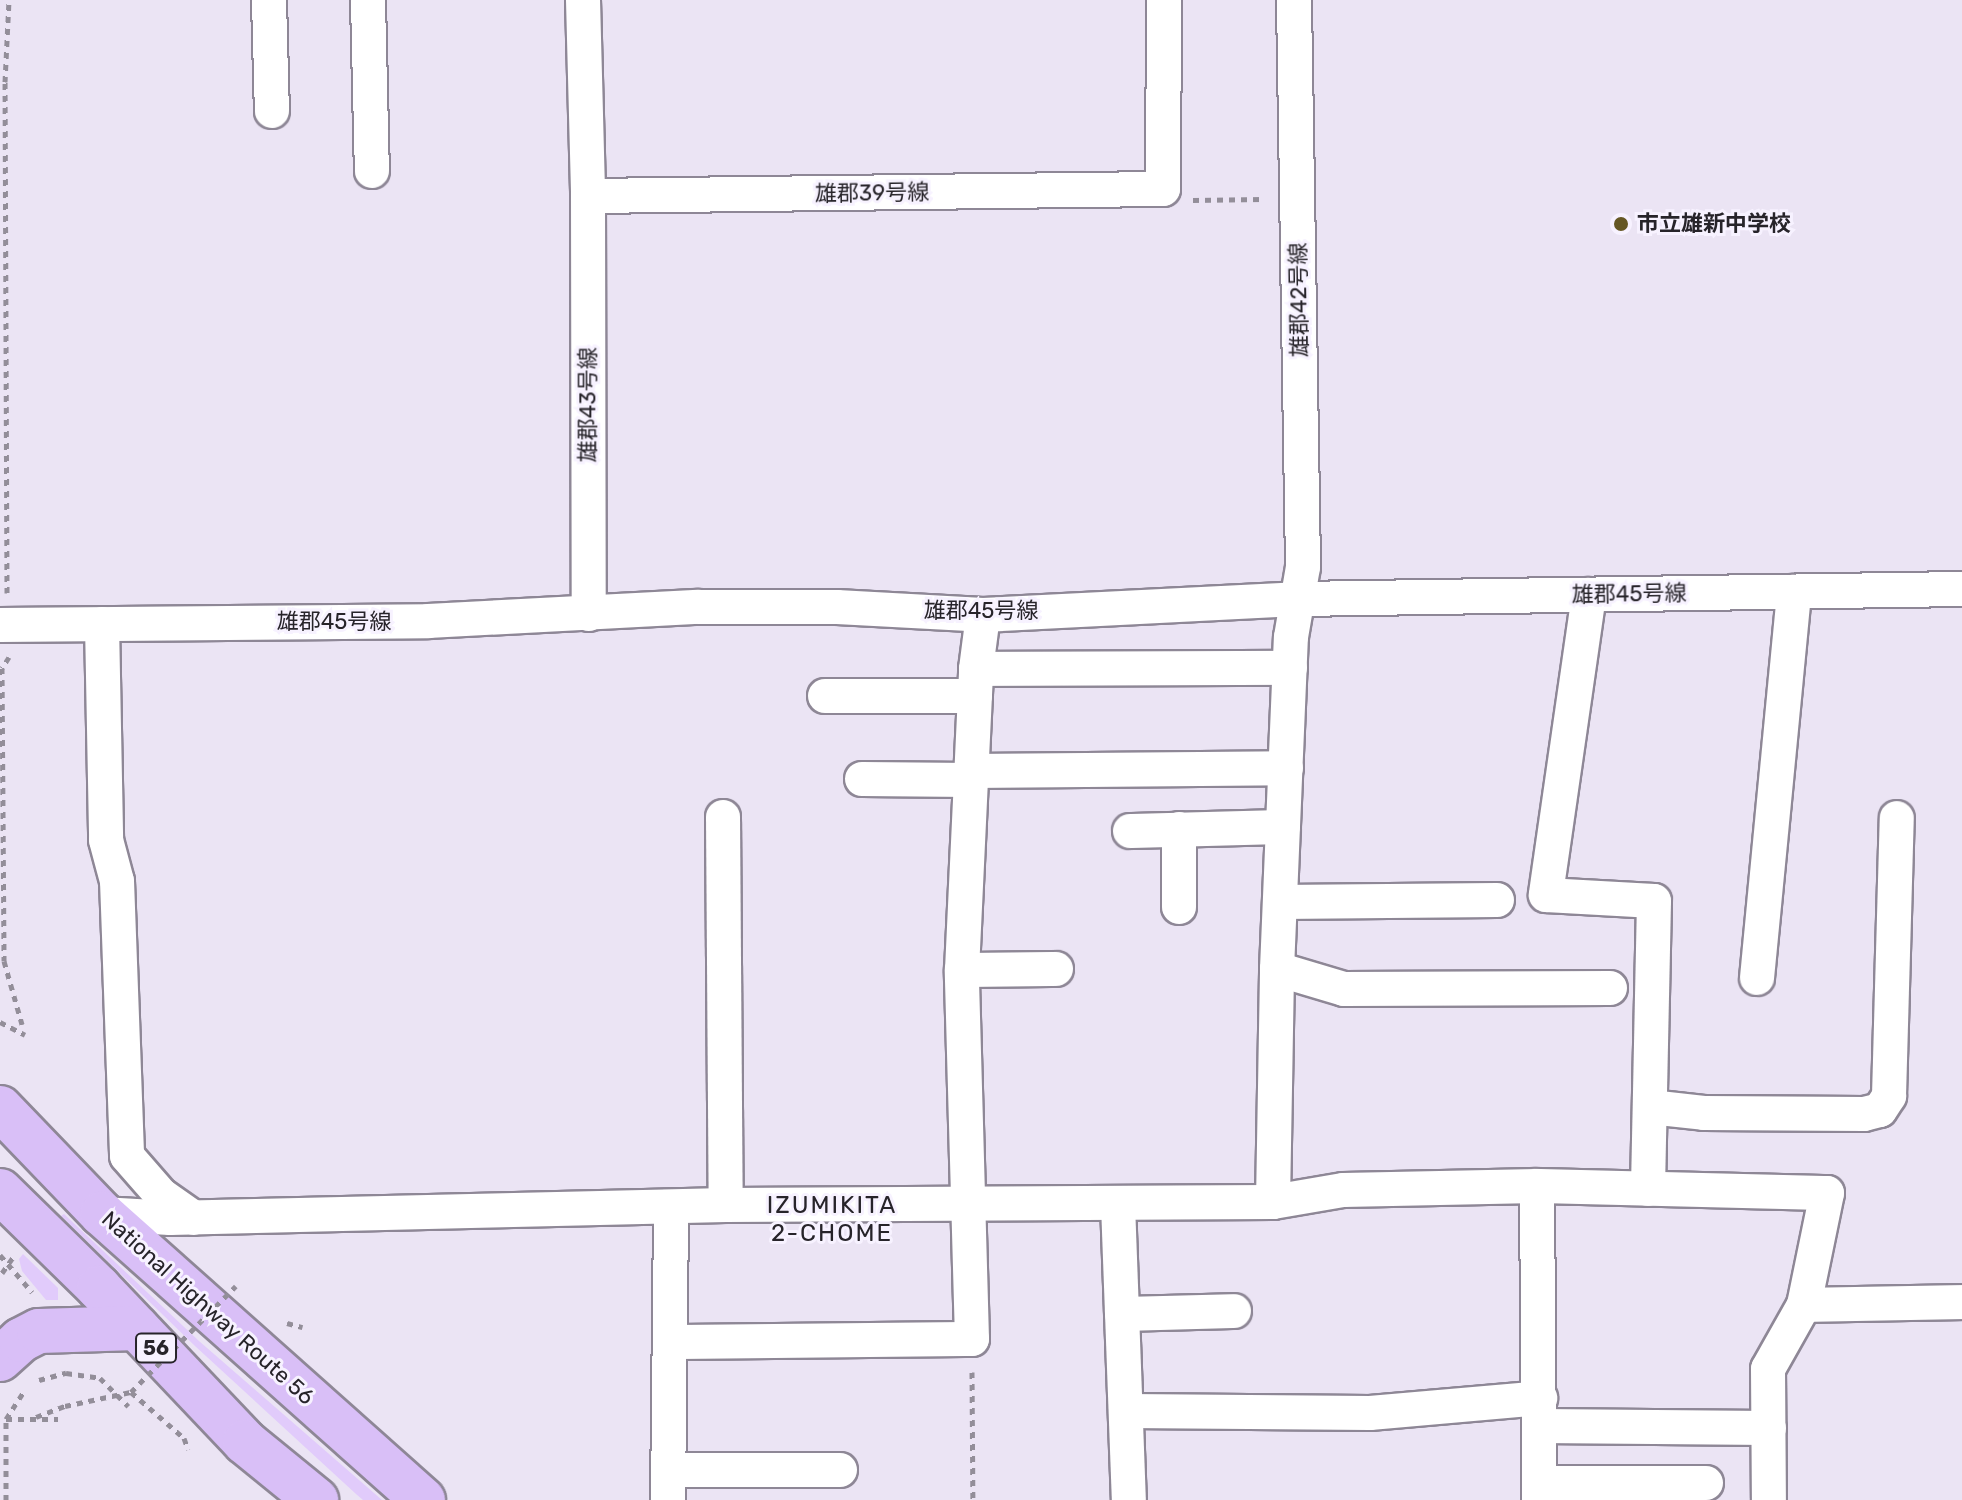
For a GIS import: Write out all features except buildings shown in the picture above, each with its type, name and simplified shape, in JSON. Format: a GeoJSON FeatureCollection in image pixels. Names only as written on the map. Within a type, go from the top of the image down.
{"type":"FeatureCollection","features":[{"type":"Feature","properties":{"kind":"highway","name":"National Highway Route 56"},"geometry":{"type":"LineString","coordinates":[[0,1108],[102,1214],[423,1500]]}},
{"type":"Feature","properties":{"kind":"highway","name":"56"},"geometry":{"type":"LineString","coordinates":[[0,1191],[245,1442],[316,1500]]}},
{"type":"Feature","properties":{"kind":"highway"},"geometry":{"type":"LineString","coordinates":[[0,1359],[21,1340],[39,1331],[137,1328]]}},
{"type":"Feature","properties":{"kind":"street"},"geometry":{"type":"LineString","coordinates":[[368,0],[386,126],[372,171]]}},
{"type":"Feature","properties":{"kind":"street"},"geometry":{"type":"LineString","coordinates":[[583,0],[588,196]]}},
{"type":"Feature","properties":{"kind":"street"},"geometry":{"type":"LineString","coordinates":[[1163,189],[1164,0]]}},
{"type":"Feature","properties":{"kind":"street","name":"雄郡42号線"},"geometry":{"type":"LineString","coordinates":[[1273,1202],[1277,969],[1290,668],[1303,567],[1294,0]]}},
{"type":"Feature","properties":{"kind":"street"},"geometry":{"type":"LineString","coordinates":[[272,111],[278,1]]}},
{"type":"Feature","properties":{"kind":"street","name":"雄郡39号線"},"geometry":{"type":"LineString","coordinates":[[588,196],[1163,189]]}},
{"type":"Feature","properties":{"kind":"street","name":"雄郡43号線"},"geometry":{"type":"LineString","coordinates":[[588,196],[589,614]]}},
{"type":"Feature","properties":{"kind":"street","name":"雄郡45号線"},"geometry":{"type":"LineString","coordinates":[[6,625],[428,621],[699,607],[837,607],[983,615],[1297,599],[1962,589]]}},
{"type":"Feature","properties":{"kind":"street"},"geometry":{"type":"LineString","coordinates":[[1757,978],[1794,592]]}},
{"type":"Feature","properties":{"kind":"street"},"geometry":{"type":"LineString","coordinates":[[1589,595],[1546,895],[1654,901],[1648,1189]]}},
{"type":"Feature","properties":{"kind":"street"},"geometry":{"type":"LineString","coordinates":[[672,1342],[972,1339],[962,970],[975,683],[983,615]]}},
{"type":"Feature","properties":{"kind":"street"},"geometry":{"type":"LineString","coordinates":[[102,624],[106,840],[117,881],[127,1156],[161,1195],[194,1218]]}},
{"type":"Feature","properties":{"kind":"street"},"geometry":{"type":"LineString","coordinates":[[825,696],[975,683],[1290,668]]}},
{"type":"Feature","properties":{"kind":"street"},"geometry":{"type":"LineString","coordinates":[[862,779],[1286,768]]}},
{"type":"Feature","properties":{"kind":"street"},"geometry":{"type":"LineString","coordinates":[[723,817],[726,1205]]}},
{"type":"Feature","properties":{"kind":"street"},"geometry":{"type":"LineString","coordinates":[[1650,1107],[1720,1113],[1864,1114],[1880,1110],[1889,1096],[1897,818]]}},
{"type":"Feature","properties":{"kind":"street"},"geometry":{"type":"LineString","coordinates":[[1130,831],[1283,827]]}},
{"type":"Feature","properties":{"kind":"street"},"geometry":{"type":"LineString","coordinates":[[1179,829],[1179,907]]}},
{"type":"Feature","properties":{"kind":"street"},"geometry":{"type":"LineString","coordinates":[[1280,902],[1497,900]]}},
{"type":"Feature","properties":{"kind":"street"},"geometry":{"type":"LineString","coordinates":[[962,970],[1056,969]]}},
{"type":"Feature","properties":{"kind":"street"},"geometry":{"type":"LineString","coordinates":[[1277,969],[1344,989],[1610,988]]}},
{"type":"Feature","properties":{"kind":"street"},"geometry":{"type":"LineString","coordinates":[[136,1168],[145,1218],[173,1276]]}},
{"type":"Feature","properties":{"kind":"street"},"geometry":{"type":"LineString","coordinates":[[1537,1186],[1540,1491],[1706,1483]]}},
{"type":"Feature","properties":{"kind":"street"},"geometry":{"type":"LineString","coordinates":[[102,1214],[194,1218],[726,1205],[1273,1202],[1343,1190],[1537,1186],[1827,1193],[1804,1305],[1768,1369],[1769,1500]]}},
{"type":"Feature","properties":{"kind":"street"},"geometry":{"type":"LineString","coordinates":[[1118,1204],[1129,1500]]}},
{"type":"Feature","properties":{"kind":"street"},"geometry":{"type":"LineString","coordinates":[[671,1208],[672,1342],[668,1485],[840,1470]]}},
{"type":"Feature","properties":{"kind":"street"},"geometry":{"type":"LineString","coordinates":[[1804,1305],[1962,1302]]}},
{"type":"Feature","properties":{"kind":"street"},"geometry":{"type":"LineString","coordinates":[[1122,1314],[1234,1311]]}},
{"type":"Feature","properties":{"kind":"street"},"geometry":{"type":"LineString","coordinates":[[1128,1411],[1540,1412],[1769,1428]]}},
{"type":"Feature","properties":{"kind":"path"},"geometry":{"type":"LineString","coordinates":[[9,0],[5,82],[4,261],[7,598],[11,603],[6,625],[12,653],[2,668],[4,961],[22,1024]]}},
{"type":"Feature","properties":{"kind":"path"},"geometry":{"type":"LineString","coordinates":[[1163,189],[1183,200],[1298,198]]}},
{"type":"Feature","properties":{"kind":"path"},"geometry":{"type":"LineString","coordinates":[[0,1022],[25,1035]]}},
{"type":"Feature","properties":{"kind":"path"},"geometry":{"type":"LineString","coordinates":[[34,1418],[65,1406],[131,1392],[236,1286]]}},
{"type":"Feature","properties":{"kind":"path"},"geometry":{"type":"LineString","coordinates":[[291,1325],[302,1327]]}},
{"type":"Feature","properties":{"kind":"path"},"geometry":{"type":"LineString","coordinates":[[972,1339],[973,1500]]}},
{"type":"Feature","properties":{"kind":"path"},"geometry":{"type":"LineString","coordinates":[[6,1500],[6,1419],[25,1390],[52,1374],[100,1378],[128,1406]]}},
{"type":"Feature","properties":{"kind":"path"},"geometry":{"type":"LineString","coordinates":[[131,1392],[184,1438],[188,1449]]}},
{"type":"Feature","properties":{"kind":"path"},"geometry":{"type":"LineString","coordinates":[[6,1419],[58,1419]]}},
{"type":"Feature","properties":{"kind":"shaded area"},"geometry":{"type":"Polygon","coordinates":[[[64,1214],[199,1341],[382,1500],[363,1500],[356,1494],[195,1346],[61,1216],[64,1214]]]}},
{"type":"Feature","properties":{"kind":"shaded area"},"geometry":{"type":"Polygon","coordinates":[[[23,1254],[58,1288],[58,1300],[46,1300],[22,1271],[19,1259],[23,1254]]]}},
{"type":"Feature","properties":{"kind":"place","name":"市立雄新中学校"},"geometry":{"type":"Point","coordinates":[1621,224]}},
{"type":"Feature","properties":{"kind":"district","name":"IZUMIKITA 2-CHOME"},"geometry":{"type":"Point","coordinates":[832,1220]}}]}
